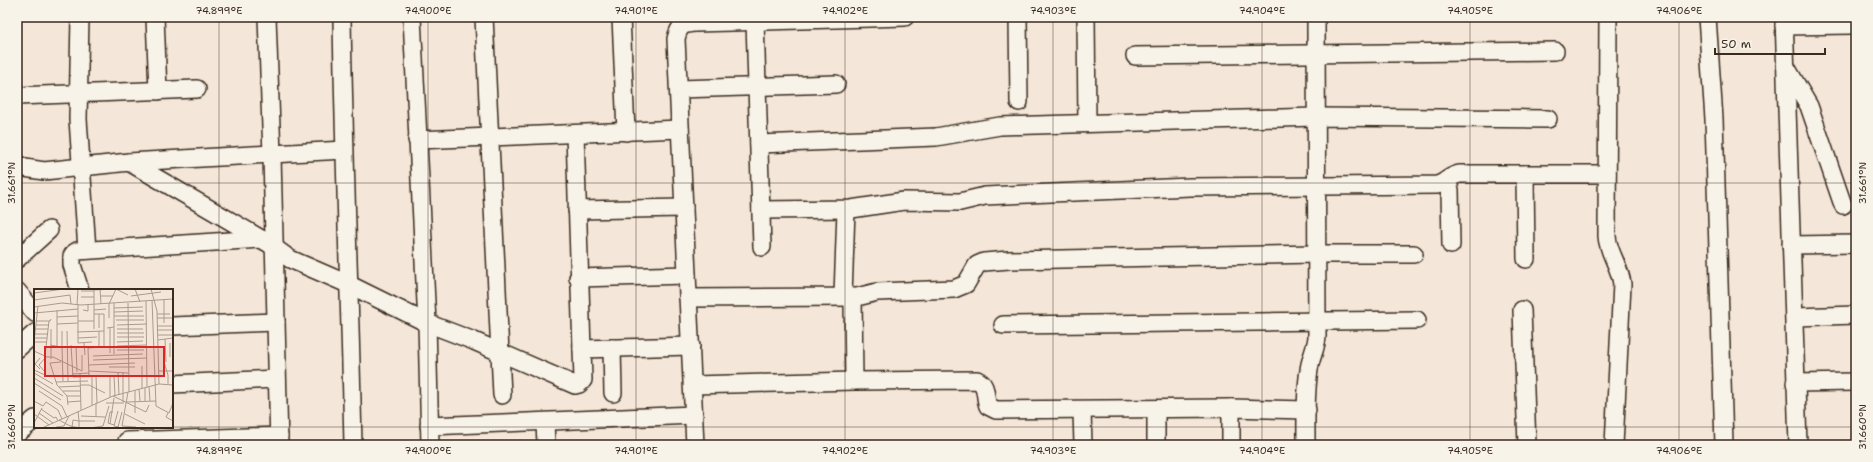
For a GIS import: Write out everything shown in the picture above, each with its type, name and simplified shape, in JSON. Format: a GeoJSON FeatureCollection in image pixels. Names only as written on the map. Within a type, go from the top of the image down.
{"type":"FeatureCollection","features":[{"type":"Feature","properties":{"kind":"street"},"geometry":{"type":"LineString","coordinates":[[80,17],[80,168],[87,250]]}},
{"type":"Feature","properties":{"kind":"street"},"geometry":{"type":"LineString","coordinates":[[154,17],[158,91]]}},
{"type":"Feature","properties":{"kind":"street"},"geometry":{"type":"LineString","coordinates":[[123,439],[279,440],[276,322],[268,244],[272,155],[267,17]]}},
{"type":"Feature","properties":{"kind":"street"},"geometry":{"type":"LineString","coordinates":[[342,17],[344,150],[350,284],[354,445]]}},
{"type":"Feature","properties":{"kind":"street"},"geometry":{"type":"LineString","coordinates":[[412,17],[427,323],[430,445]]}},
{"type":"Feature","properties":{"kind":"street"},"geometry":{"type":"LineString","coordinates":[[484,17],[502,395]]}},
{"type":"Feature","properties":{"kind":"street"},"geometry":{"type":"LineString","coordinates":[[621,17],[626,132]]}},
{"type":"Feature","properties":{"kind":"street"},"geometry":{"type":"LineString","coordinates":[[695,445],[678,90],[676,39],[678,29],[684,24],[695,23],[904,17]]}},
{"type":"Feature","properties":{"kind":"street"},"geometry":{"type":"LineString","coordinates":[[1018,17],[1019,102]]}},
{"type":"Feature","properties":{"kind":"street"},"geometry":{"type":"LineString","coordinates":[[1086,17],[1087,123]]}},
{"type":"Feature","properties":{"kind":"street"},"geometry":{"type":"LineString","coordinates":[[1306,445],[1306,410],[1309,371],[1316,347],[1317,321],[1315,117],[1316,17]]}},
{"type":"Feature","properties":{"kind":"street"},"geometry":{"type":"LineString","coordinates":[[1608,17],[1608,243],[1609,250],[1620,269],[1622,284],[1614,445]]}},
{"type":"Feature","properties":{"kind":"street"},"geometry":{"type":"LineString","coordinates":[[1707,17],[1714,119],[1724,445]]}},
{"type":"Feature","properties":{"kind":"street"},"geometry":{"type":"LineString","coordinates":[[755,21],[762,248]]}},
{"type":"Feature","properties":{"kind":"street"},"geometry":{"type":"LineString","coordinates":[[1798,445],[1795,383],[1795,317],[1791,245],[1784,22],[1852,25]]}},
{"type":"Feature","properties":{"kind":"street"},"geometry":{"type":"LineString","coordinates":[[1135,56],[1555,51]]}},
{"type":"Feature","properties":{"kind":"street"},"geometry":{"type":"LineString","coordinates":[[1785,65],[1808,106],[1842,205]]}},
{"type":"Feature","properties":{"kind":"street"},"geometry":{"type":"LineString","coordinates":[[678,90],[836,84]]}},
{"type":"Feature","properties":{"kind":"street"},"geometry":{"type":"LineString","coordinates":[[17,96],[197,90]]}},
{"type":"Feature","properties":{"kind":"street"},"geometry":{"type":"LineString","coordinates":[[759,144],[936,137],[991,126],[1315,117],[1548,119]]}},
{"type":"Feature","properties":{"kind":"street"},"geometry":{"type":"LineString","coordinates":[[417,140],[680,129]]}},
{"type":"Feature","properties":{"kind":"street"},"geometry":{"type":"LineString","coordinates":[[129,162],[268,244],[294,261],[350,284],[427,323],[575,385],[579,384],[583,380],[578,278],[576,134]]}},
{"type":"Feature","properties":{"kind":"street"},"geometry":{"type":"LineString","coordinates":[[17,164],[35,171],[80,168],[129,162],[344,150]]}},
{"type":"Feature","properties":{"kind":"street"},"geometry":{"type":"LineString","coordinates":[[761,210],[809,208],[846,210],[898,201],[953,202],[976,196],[1007,194],[1190,188],[1437,185],[1447,180],[1450,176],[1460,174],[1608,174]]}},
{"type":"Feature","properties":{"kind":"street"},"geometry":{"type":"LineString","coordinates":[[1525,174],[1526,259]]}},
{"type":"Feature","properties":{"kind":"street"},"geometry":{"type":"LineString","coordinates":[[1447,180],[1450,190],[1451,245]]}},
{"type":"Feature","properties":{"kind":"street"},"geometry":{"type":"LineString","coordinates":[[577,210],[684,208]]}},
{"type":"Feature","properties":{"kind":"street"},"geometry":{"type":"LineString","coordinates":[[846,210],[848,296],[854,381]]}},
{"type":"Feature","properties":{"kind":"street"},"geometry":{"type":"LineString","coordinates":[[17,259],[50,230]]}},
{"type":"Feature","properties":{"kind":"street"},"geometry":{"type":"LineString","coordinates":[[80,289],[72,265],[72,256],[77,251],[268,244]]}},
{"type":"Feature","properties":{"kind":"street"},"geometry":{"type":"LineString","coordinates":[[1791,245],[1856,244]]}},
{"type":"Feature","properties":{"kind":"street"},"geometry":{"type":"LineString","coordinates":[[688,298],[848,296],[877,292],[954,289],[961,287],[970,280],[977,265],[984,262],[1009,260],[1316,254],[1414,254]]}},
{"type":"Feature","properties":{"kind":"street"},"geometry":{"type":"LineString","coordinates":[[578,278],[687,274]]}},
{"type":"Feature","properties":{"kind":"street"},"geometry":{"type":"LineString","coordinates":[[17,291],[34,312]]}},
{"type":"Feature","properties":{"kind":"street"},"geometry":{"type":"LineString","coordinates":[[1522,310],[1527,445]]}},
{"type":"Feature","properties":{"kind":"street"},"geometry":{"type":"LineString","coordinates":[[1795,317],[1856,315]]}},
{"type":"Feature","properties":{"kind":"street"},"geometry":{"type":"LineString","coordinates":[[1003,324],[1417,320]]}},
{"type":"Feature","properties":{"kind":"street"},"geometry":{"type":"LineString","coordinates":[[173,326],[276,322]]}},
{"type":"Feature","properties":{"kind":"street"},"geometry":{"type":"LineString","coordinates":[[17,349],[34,334]]}},
{"type":"Feature","properties":{"kind":"street"},"geometry":{"type":"LineString","coordinates":[[582,349],[691,346]]}},
{"type":"Feature","properties":{"kind":"street"},"geometry":{"type":"LineString","coordinates":[[612,348],[613,393]]}},
{"type":"Feature","properties":{"kind":"street"},"geometry":{"type":"LineString","coordinates":[[173,384],[277,379]]}},
{"type":"Feature","properties":{"kind":"street"},"geometry":{"type":"LineString","coordinates":[[693,386],[854,381],[977,380],[982,382],[984,386],[988,406],[996,410],[1082,411],[1231,408],[1306,410]]}},
{"type":"Feature","properties":{"kind":"street"},"geometry":{"type":"LineString","coordinates":[[1795,383],[1856,382]]}},
{"type":"Feature","properties":{"kind":"street"},"geometry":{"type":"LineString","coordinates":[[1231,408],[1231,445]]}},
{"type":"Feature","properties":{"kind":"street"},"geometry":{"type":"LineString","coordinates":[[1156,409],[1156,445]]}},
{"type":"Feature","properties":{"kind":"street"},"geometry":{"type":"LineString","coordinates":[[1082,411],[1083,445]]}},
{"type":"Feature","properties":{"kind":"street"},"geometry":{"type":"LineString","coordinates":[[429,426],[694,415]]}},
{"type":"Feature","properties":{"kind":"street"},"geometry":{"type":"LineString","coordinates":[[17,434],[34,419]]}},
{"type":"Feature","properties":{"kind":"street"},"geometry":{"type":"LineString","coordinates":[[545,422],[546,445]]}}]}
